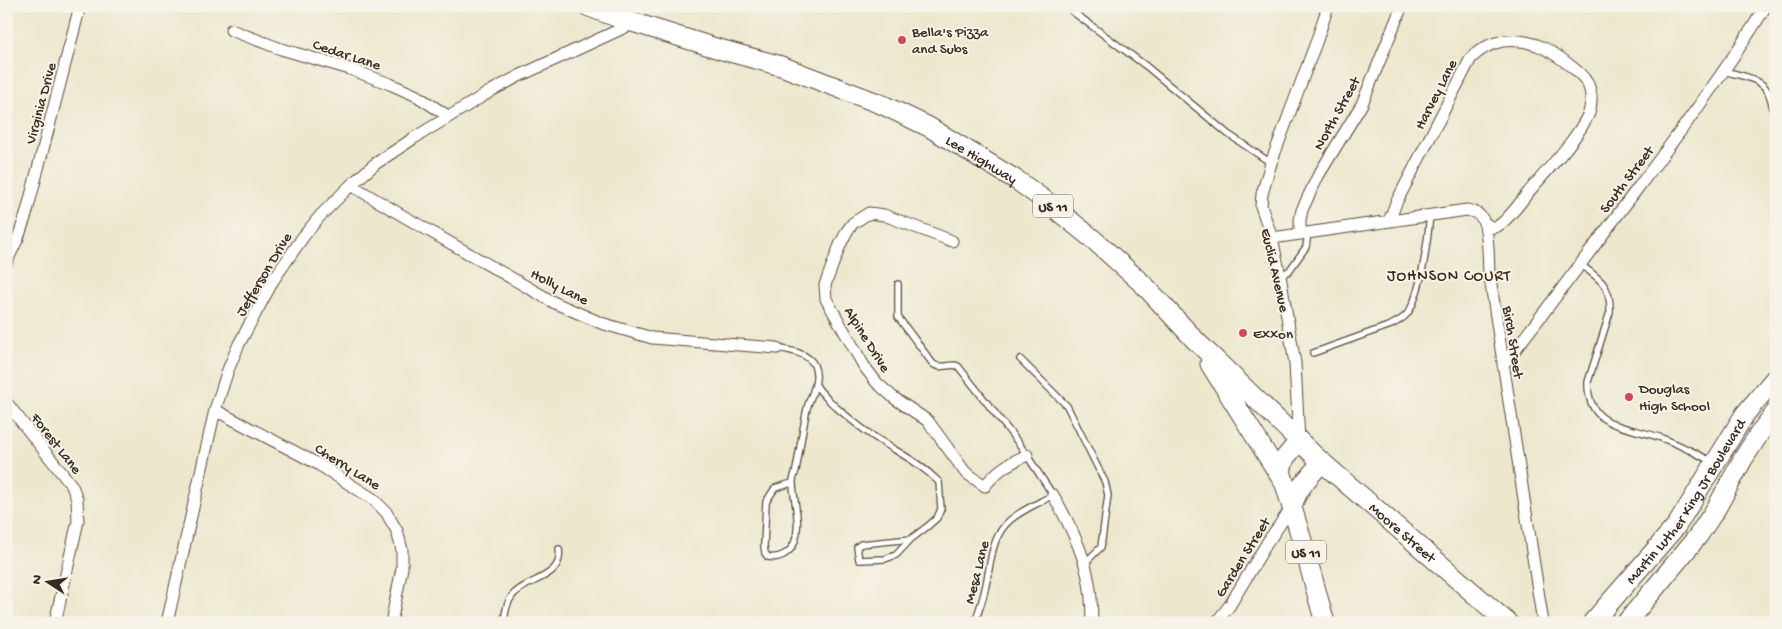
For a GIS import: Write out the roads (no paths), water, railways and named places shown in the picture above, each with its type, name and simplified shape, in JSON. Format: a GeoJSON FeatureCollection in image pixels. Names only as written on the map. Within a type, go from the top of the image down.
{"type":"FeatureCollection","features":[{"type":"Feature","properties":{"kind":"main road","name":"Lee Highway"},"geometry":{"type":"LineString","coordinates":[[587,6],[634,23],[781,66],[820,80],[929,127],[1018,181],[1094,240],[1144,286],[1195,340],[1299,441]]}},
{"type":"Feature","properties":{"kind":"main road"},"geometry":{"type":"LineString","coordinates":[[1195,340],[1283,482]]}},
{"type":"Feature","properties":{"kind":"main road","name":"Martin Luther King Jr Boulevard"},"geometry":{"type":"LineString","coordinates":[[1592,623],[1677,525],[1745,414],[1776,377]]}},
{"type":"Feature","properties":{"kind":"main road","name":"Martin Luther King Jr Boulevard"},"geometry":{"type":"LineString","coordinates":[[1626,623],[1698,536],[1717,507],[1743,459],[1776,412]]}},
{"type":"Feature","properties":{"kind":"main road","name":"Moore Street"},"geometry":{"type":"LineString","coordinates":[[1299,441],[1508,623]]}},
{"type":"Feature","properties":{"kind":"main road","name":"US 11"},"geometry":{"type":"LineString","coordinates":[[1299,441],[1284,458],[1281,471],[1325,623]]}},
{"type":"Feature","properties":{"kind":"main road"},"geometry":{"type":"LineString","coordinates":[[1292,507],[1298,489],[1322,462]]}},
{"type":"Feature","properties":{"kind":"street","name":"Virginia Drive"},"geometry":{"type":"LineString","coordinates":[[6,263],[26,215],[80,6]]}},
{"type":"Feature","properties":{"kind":"street","name":"Euclid Avenue"},"geometry":{"type":"LineString","coordinates":[[1299,441],[1294,363],[1280,276],[1272,238],[1262,206],[1262,194],[1271,163],[1328,6]]}},
{"type":"Feature","properties":{"kind":"street","name":"North Street"},"geometry":{"type":"LineString","coordinates":[[1304,234],[1300,220],[1302,210],[1318,176],[1362,104],[1402,6]]}},
{"type":"Feature","properties":{"kind":"street","name":"South Street"},"geometry":{"type":"LineString","coordinates":[[1503,365],[1694,114],[1766,6]]}},
{"type":"Feature","properties":{"kind":"street","name":"Jefferson Drive"},"geometry":{"type":"LineString","coordinates":[[167,623],[215,410],[228,370],[239,344],[274,279],[308,230],[335,200],[375,164],[448,116],[519,76],[634,23]]}},
{"type":"Feature","properties":{"kind":"street","name":"Cedar Lane"},"geometry":{"type":"LineString","coordinates":[[231,30],[281,49],[350,69],[390,84],[417,96],[448,116]]}},
{"type":"Feature","properties":{"kind":"street","name":"Harvey Lane"},"geometry":{"type":"LineString","coordinates":[[1389,221],[1396,203],[1470,58],[1480,50],[1496,42],[1513,40],[1528,42],[1556,55],[1578,72],[1587,82],[1591,91],[1589,113],[1572,140],[1519,204],[1495,227],[1485,223]]}},
{"type":"Feature","properties":{"kind":"street","name":"Holly Lane"},"geometry":{"type":"LineString","coordinates":[[352,185],[555,303],[601,323],[652,338],[777,348]]}},
{"type":"Feature","properties":{"kind":"street"},"geometry":{"type":"LineString","coordinates":[[1272,238],[1467,210],[1480,216],[1485,223]]}},
{"type":"Feature","properties":{"kind":"street","name":"Alpine Drive"},"geometry":{"type":"LineString","coordinates":[[952,241],[884,215],[869,213],[853,223],[847,231],[825,285],[826,299],[864,366],[877,383],[894,398],[928,421],[969,476],[985,486],[1002,467],[1027,455]]}},
{"type":"Feature","properties":{"kind":"street","name":"Birch Street"},"geometry":{"type":"LineString","coordinates":[[1485,223],[1489,271],[1543,623]]}},
{"type":"Feature","properties":{"kind":"street","name":"Forest Lane"},"geometry":{"type":"LineString","coordinates":[[6,402],[72,486],[78,499],[78,521],[55,623]]}},
{"type":"Feature","properties":{"kind":"street","name":"Cherry Lane"},"geometry":{"type":"LineString","coordinates":[[215,410],[318,464],[373,499],[386,512],[397,531],[402,550],[402,568],[391,623]]}},
{"type":"Feature","properties":{"kind":"street"},"geometry":{"type":"LineString","coordinates":[[1053,495],[1073,534],[1084,564],[1091,600],[1092,623]]}},
{"type":"Feature","properties":{"kind":"street","name":"Garden Street"},"geometry":{"type":"LineString","coordinates":[[1216,623],[1230,605],[1267,543],[1292,507]]}},
{"type":"Feature","properties":{"kind":"lane"},"geometry":{"type":"LineString","coordinates":[[1073,12],[1146,66],[1228,134],[1271,163]]}},
{"type":"Feature","properties":{"kind":"lane"},"geometry":{"type":"LineString","coordinates":[[1724,71],[1758,82],[1769,96],[1776,121]]}},
{"type":"Feature","properties":{"kind":"lane"},"geometry":{"type":"LineString","coordinates":[[1313,353],[1391,325],[1407,314],[1416,294],[1428,242],[1430,215]]}},
{"type":"Feature","properties":{"kind":"lane"},"geometry":{"type":"LineString","coordinates":[[1280,276],[1289,271],[1306,247],[1304,234]]}},
{"type":"Feature","properties":{"kind":"lane"},"geometry":{"type":"LineString","coordinates":[[1580,264],[1602,281],[1610,300],[1610,312],[1588,382],[1588,393],[1594,409],[1600,417],[1611,424],[1665,439],[1715,463]]}},
{"type":"Feature","properties":{"kind":"lane"},"geometry":{"type":"LineString","coordinates":[[898,284],[898,317],[933,364],[940,367],[958,366],[1020,444],[1053,495]]}},
{"type":"Feature","properties":{"kind":"lane"},"geometry":{"type":"LineString","coordinates":[[777,348],[789,350],[807,357],[815,368],[816,385],[819,391],[849,419],[878,440],[907,456],[927,470],[939,482],[941,509],[932,522],[911,539],[896,555],[885,559],[859,560],[857,547],[861,544],[911,539]]}},
{"type":"Feature","properties":{"kind":"lane"},"geometry":{"type":"LineString","coordinates":[[1020,359],[1068,406],[1105,482],[1108,494],[1101,547],[1084,564]]}},
{"type":"Feature","properties":{"kind":"lane"},"geometry":{"type":"LineString","coordinates":[[792,483],[775,488],[766,502],[764,546],[768,557],[774,558],[787,554],[794,542],[797,530],[795,496],[792,483],[796,473],[806,412],[816,385]]}},
{"type":"Feature","properties":{"kind":"lane","name":"Mesa Lane"},"geometry":{"type":"LineString","coordinates":[[975,623],[986,588],[995,540],[1010,520],[1053,495]]}},
{"type":"Feature","properties":{"kind":"lane"},"geometry":{"type":"LineString","coordinates":[[504,623],[507,606],[512,596],[520,588],[551,573],[559,561],[559,549]]}},
{"type":"Feature","properties":{"kind":"place","name":"Bella's Pizza and Subs"},"geometry":{"type":"Point","coordinates":[902,40]}},
{"type":"Feature","properties":{"kind":"place","name":"Exxon"},"geometry":{"type":"Point","coordinates":[1243,333]}},
{"type":"Feature","properties":{"kind":"place","name":"Douglas High School"},"geometry":{"type":"Point","coordinates":[1629,397]}},
{"type":"Feature","properties":{"kind":"district","name":"JOHNSON COURT"},"geometry":{"type":"Point","coordinates":[1449,274]}}]}
